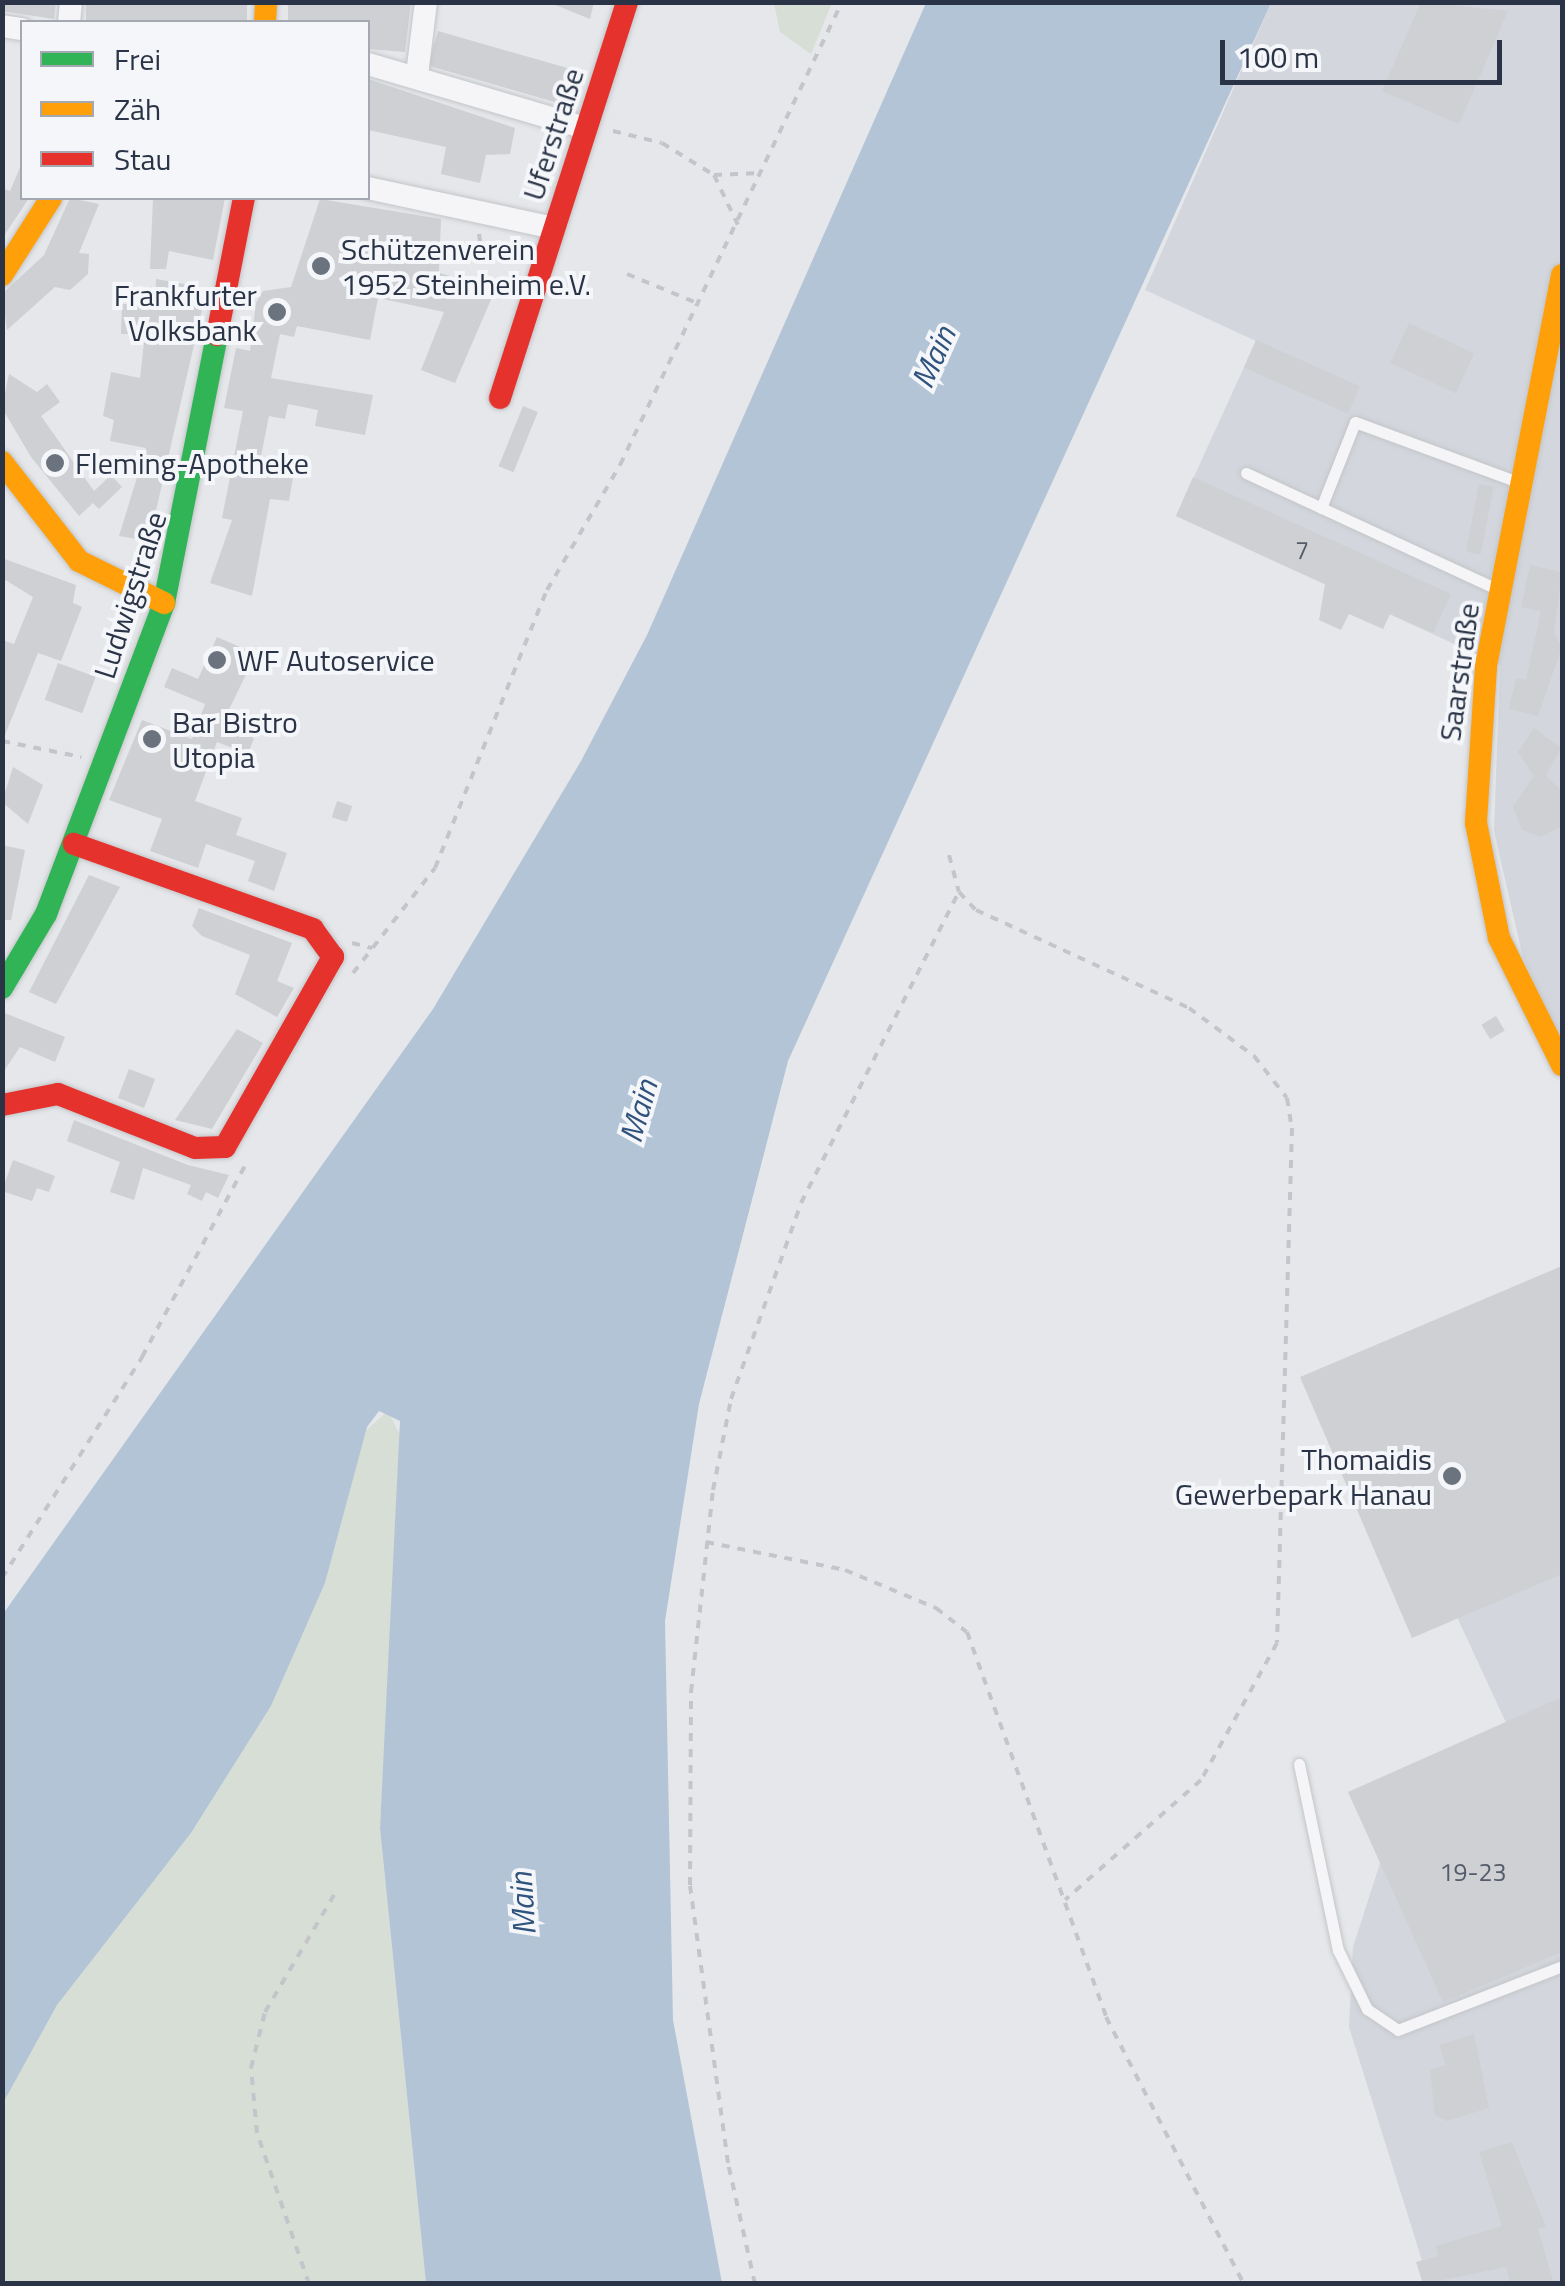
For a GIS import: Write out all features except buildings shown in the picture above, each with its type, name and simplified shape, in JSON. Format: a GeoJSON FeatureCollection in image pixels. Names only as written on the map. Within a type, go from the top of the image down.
{"type":"FeatureCollection","features":[{"type":"Feature","properties":{"kind":"street"},"geometry":{"type":"LineString","coordinates":[[416,74],[426,2]]}},
{"type":"Feature","properties":{"kind":"street","name":"Uferstraße"},"geometry":{"type":"LineString","coordinates":[[500,398],[554,228],[597,130],[627,2]]}},
{"type":"Feature","properties":{"kind":"street"},"geometry":{"type":"LineString","coordinates":[[370,64],[416,74],[597,130]]}},
{"type":"Feature","properties":{"kind":"street"},"geometry":{"type":"LineString","coordinates":[[370,188],[554,228]]}},
{"type":"Feature","properties":{"kind":"street"},"geometry":{"type":"LineString","coordinates":[[2,275],[50,200]]}},
{"type":"Feature","properties":{"kind":"street","name":"Ludwigstraße"},"geometry":{"type":"LineString","coordinates":[[2,988],[74,844],[164,604],[244,200]]}},
{"type":"Feature","properties":{"kind":"street","name":"Saarstraße"},"geometry":{"type":"LineString","coordinates":[[1562,275],[1500,590],[1477,738],[1480,859],[1515,978],[1562,1065]]}},
{"type":"Feature","properties":{"kind":"street"},"geometry":{"type":"LineString","coordinates":[[2,462],[80,560],[164,604]]}},
{"type":"Feature","properties":{"kind":"street"},"geometry":{"type":"LineString","coordinates":[[2,1104],[58,1094],[196,1148],[225,1146],[329,970],[326,936],[74,844]]}},
{"type":"Feature","properties":{"kind":"lane"},"geometry":{"type":"LineString","coordinates":[[1321,508],[1355,422],[1522,484]]}},
{"type":"Feature","properties":{"kind":"lane"},"geometry":{"type":"LineString","coordinates":[[1246,473],[1500,590]]}},
{"type":"Feature","properties":{"kind":"lane"},"geometry":{"type":"LineString","coordinates":[[1299,1764],[1338,1950],[1367,2009],[1398,2030],[1562,1966]]}},
{"type":"Feature","properties":{"kind":"path"},"geometry":{"type":"LineString","coordinates":[[345,986],[434,868],[547,590],[620,465],[842,2]]}},
{"type":"Feature","properties":{"kind":"path"},"geometry":{"type":"LineString","coordinates":[[597,130],[662,143],[714,176],[738,225]]}},
{"type":"Feature","properties":{"kind":"path"},"geometry":{"type":"LineString","coordinates":[[714,176],[762,172]]}},
{"type":"Feature","properties":{"kind":"path"},"geometry":{"type":"LineString","coordinates":[[480,234],[480,250]]}},
{"type":"Feature","properties":{"kind":"path"},"geometry":{"type":"LineString","coordinates":[[628,274],[698,304]]}},
{"type":"Feature","properties":{"kind":"path"},"geometry":{"type":"LineString","coordinates":[[2,742],[104,763]]}},
{"type":"Feature","properties":{"kind":"path"},"geometry":{"type":"LineString","coordinates":[[949,854],[959,892],[1002,926],[1056,940],[1188,1008],[1254,1056],[1287,1098],[1292,1128],[1277,1643],[1201,1780],[1065,1900]]}},
{"type":"Feature","properties":{"kind":"path"},"geometry":{"type":"LineString","coordinates":[[755,2284],[728,2163],[690,1885],[691,1692],[706,1542],[730,1399],[788,1238],[959,892]]}},
{"type":"Feature","properties":{"kind":"path"},"geometry":{"type":"LineString","coordinates":[[2,1578],[142,1356],[255,1147]]}},
{"type":"Feature","properties":{"kind":"path"},"geometry":{"type":"LineString","coordinates":[[706,1542],[845,1570],[936,1608],[967,1632],[1138,2088],[1216,2215],[1244,2284]]}},
{"type":"Feature","properties":{"kind":"path"},"geometry":{"type":"LineString","coordinates":[[308,2284],[257,2133],[250,2068],[265,2012],[338,1888]]}},
{"type":"Feature","properties":{"kind":"shaded area"},"geometry":{"type":"Polygon","coordinates":[[[774,3],[832,3],[811,54],[780,32],[774,3]]]}},
{"type":"Feature","properties":{"kind":"shaded area"},"geometry":{"type":"Polygon","coordinates":[[[1271,3],[1562,3],[1562,1043],[1523,958],[1494,831],[1500,665],[1176,516],[1256,341],[1145,290],[1271,3]]]}},
{"type":"Feature","properties":{"kind":"shaded area"},"geometry":{"type":"Polygon","coordinates":[[[388,1411],[402,1439],[380,1828],[426,2283],[3,2283],[2,2103],[57,2005],[191,1833],[271,1706],[325,1583],[365,1431],[388,1411]]]}},
{"type":"Feature","properties":{"kind":"shaded area"},"geometry":{"type":"Polygon","coordinates":[[[1562,1445],[1562,2283],[1429,2283],[1349,2027],[1353,1947],[1382,1857],[1533,1781],[1426,1550],[1439,1507],[1562,1445]]]}},
{"type":"Feature","properties":{"kind":"water","name":"Main"},"geometry":{"type":"Polygon","coordinates":[[[926,3],[1271,3],[788,1061],[699,1404],[665,1621],[673,2020],[722,2283],[426,2283],[380,1828],[400,1421],[379,1411],[367,1427],[325,1583],[271,1706],[191,1833],[57,2005],[3,2103],[3,1614],[433,1009],[581,761],[647,635],[926,3]]]}},
{"type":"Feature","properties":{"kind":"traffic: fast"},"geometry":{"type":"LineString","coordinates":[[2,988],[46,914],[164,603],[217,335]]}},
{"type":"Feature","properties":{"kind":"traffic: slow"},"geometry":{"type":"LineString","coordinates":[[265,20],[266,2]]}},
{"type":"Feature","properties":{"kind":"traffic: slow"},"geometry":{"type":"LineString","coordinates":[[2,275],[50,200]]}},
{"type":"Feature","properties":{"kind":"traffic: slow"},"geometry":{"type":"LineString","coordinates":[[1562,275],[1486,667],[1476,823],[1499,938],[1562,1065]]}},
{"type":"Feature","properties":{"kind":"traffic: slow"},"geometry":{"type":"LineString","coordinates":[[2,462],[79,561],[164,603]]}},
{"type":"Feature","properties":{"kind":"traffic: jam"},"geometry":{"type":"LineString","coordinates":[[500,398],[627,2]]}},
{"type":"Feature","properties":{"kind":"traffic: jam"},"geometry":{"type":"LineString","coordinates":[[217,335],[244,200]]}},
{"type":"Feature","properties":{"kind":"traffic: jam"},"geometry":{"type":"LineString","coordinates":[[2,1105],[58,1094],[195,1148],[225,1147],[333,957],[313,929],[74,844]]}},
{"type":"Feature","properties":{"kind":"place","name":"Schützenverein 1952 Steinheim e.V."},"geometry":{"type":"Point","coordinates":[321,266]}},
{"type":"Feature","properties":{"kind":"place","name":"Frankfurter Volksbank"},"geometry":{"type":"Point","coordinates":[277,312]}},
{"type":"Feature","properties":{"kind":"place","name":"Fleming-Apotheke"},"geometry":{"type":"Point","coordinates":[55,463]}},
{"type":"Feature","properties":{"kind":"place","name":"WF Autoservice"},"geometry":{"type":"Point","coordinates":[217,660]}},
{"type":"Feature","properties":{"kind":"place","name":"Bar Bistro Utopia"},"geometry":{"type":"Point","coordinates":[152,739]}},
{"type":"Feature","properties":{"kind":"place","name":"Thomaidis Gewerbepark Hanau"},"geometry":{"type":"Point","coordinates":[1452,1476]}}]}
